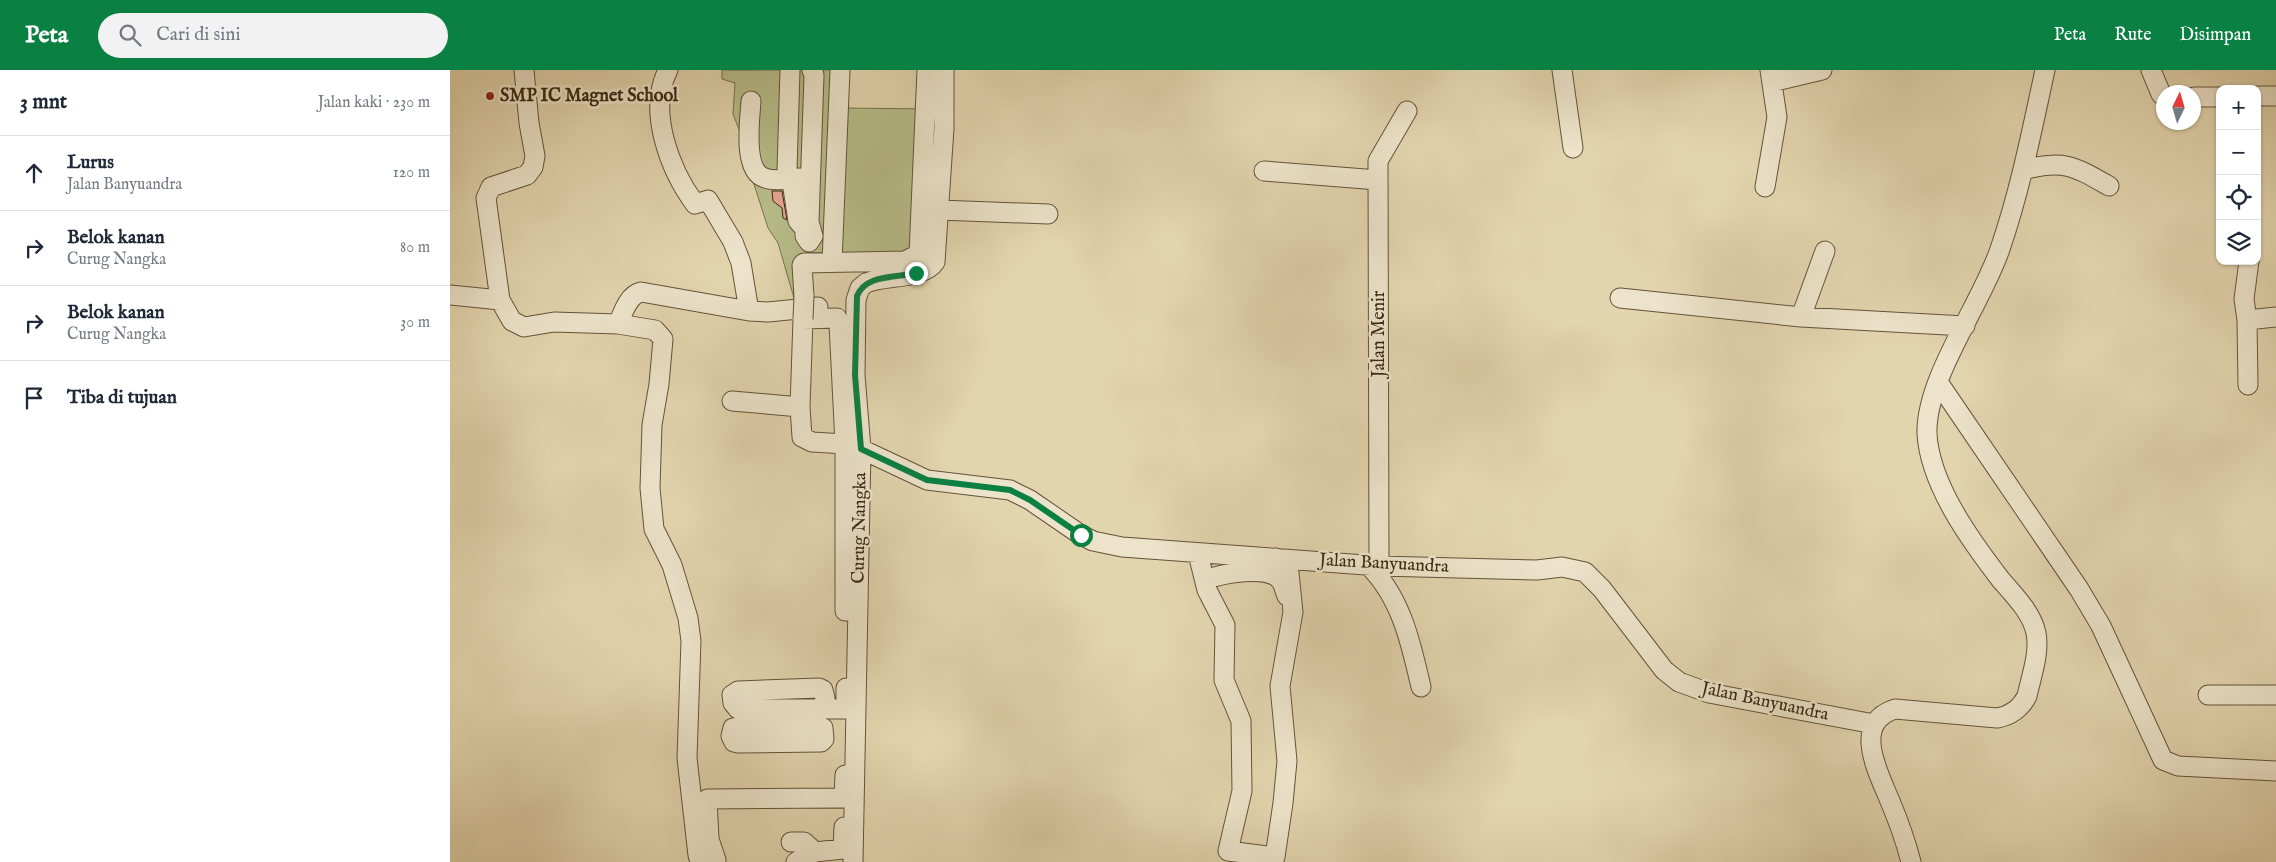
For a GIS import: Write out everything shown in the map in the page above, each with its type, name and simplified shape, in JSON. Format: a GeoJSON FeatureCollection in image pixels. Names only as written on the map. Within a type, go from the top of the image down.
{"type":"FeatureCollection","features":[{"type":"Feature","properties":{"kind":"street"},"geometry":{"type":"LineString","coordinates":[[524,70],[535,162],[527,175],[491,187],[486,198],[500,300],[512,321],[524,327],[554,322],[618,324],[654,330],[662,335],[659,384],[652,425],[650,488],[654,528],[672,565],[688,618],[691,641],[687,758],[698,855],[708,861]]}},
{"type":"Feature","properties":{"kind":"street"},"geometry":{"type":"LineString","coordinates":[[668,70],[663,84],[661,110],[668,157],[696,204],[708,200],[733,242],[741,263],[749,310]]}},
{"type":"Feature","properties":{"kind":"street"},"geometry":{"type":"LineString","coordinates":[[790,70],[789,178],[793,188],[798,221],[808,233]]}},
{"type":"Feature","properties":{"kind":"street"},"geometry":{"type":"LineString","coordinates":[[810,262],[808,233],[812,179],[811,123],[814,74],[812,70]]}},
{"type":"Feature","properties":{"kind":"street"},"geometry":{"type":"LineString","coordinates":[[832,262],[840,70]]}},
{"type":"Feature","properties":{"kind":"street"},"geometry":{"type":"LineString","coordinates":[[732,400],[800,407],[804,296],[802,265],[810,262],[905,261],[915,258],[919,254],[928,70]]}},
{"type":"Feature","properties":{"kind":"street","name":"Curug Nangka"},"geometry":{"type":"LineString","coordinates":[[853,862],[853,447],[857,296],[866,283],[916,273],[933,265],[937,245],[944,128],[944,70]]}},
{"type":"Feature","properties":{"kind":"street"},"geometry":{"type":"LineString","coordinates":[[1562,70],[1573,148]]}},
{"type":"Feature","properties":{"kind":"street"},"geometry":{"type":"LineString","coordinates":[[1765,187],[1777,117],[1771,76],[1822,70]]}},
{"type":"Feature","properties":{"kind":"street"},"geometry":{"type":"LineString","coordinates":[[1911,862],[1893,807],[1876,767],[1871,741],[1874,724],[1885,712],[1895,709],[2005,717],[2024,702],[2032,673],[2037,639],[2028,613],[1974,544],[1951,504],[1932,460],[1928,445],[1928,424],[1932,397],[1938,382],[1998,255],[2023,170],[2045,70]]}},
{"type":"Feature","properties":{"kind":"street"},"geometry":{"type":"LineString","coordinates":[[2151,70],[2158,85]]}},
{"type":"Feature","properties":{"kind":"street"},"geometry":{"type":"LineString","coordinates":[[2261,96],[2276,96]]}},
{"type":"Feature","properties":{"kind":"street"},"geometry":{"type":"LineString","coordinates":[[2201,97],[2216,97]]}},
{"type":"Feature","properties":{"kind":"street"},"geometry":{"type":"LineString","coordinates":[[750,101],[751,159],[761,176],[768,179],[812,179]]}},
{"type":"Feature","properties":{"kind":"street","name":"Jalan Menir"},"geometry":{"type":"LineString","coordinates":[[1374,565],[1379,157],[1407,111]]}},
{"type":"Feature","properties":{"kind":"street"},"geometry":{"type":"LineString","coordinates":[[2023,170],[2041,165],[2062,164],[2081,170],[2109,186]]}},
{"type":"Feature","properties":{"kind":"street"},"geometry":{"type":"LineString","coordinates":[[1264,171],[1378,180]]}},
{"type":"Feature","properties":{"kind":"street"},"geometry":{"type":"LineString","coordinates":[[939,210],[1048,214]]}},
{"type":"Feature","properties":{"kind":"street"},"geometry":{"type":"LineString","coordinates":[[1802,317],[1825,251]]}},
{"type":"Feature","properties":{"kind":"street"},"geometry":{"type":"LineString","coordinates":[[2248,265],[2244,293],[2247,320],[2248,385]]}},
{"type":"Feature","properties":{"kind":"street"},"geometry":{"type":"LineString","coordinates":[[618,324],[629,301],[635,294],[641,292],[768,312],[818,307],[856,310]]}},
{"type":"Feature","properties":{"kind":"street"},"geometry":{"type":"LineString","coordinates":[[450,295],[500,300]]}},
{"type":"Feature","properties":{"kind":"street"},"geometry":{"type":"LineString","coordinates":[[1620,298],[1802,317],[1965,326]]}},
{"type":"Feature","properties":{"kind":"street"},"geometry":{"type":"LineString","coordinates":[[2247,320],[2276,317]]}},
{"type":"Feature","properties":{"kind":"street"},"geometry":{"type":"LineString","coordinates":[[796,862],[815,852],[843,849],[853,447],[838,320],[803,319]]}},
{"type":"Feature","properties":{"kind":"street"},"geometry":{"type":"LineString","coordinates":[[1938,382],[2092,611],[2110,641],[2163,760],[2178,766],[2276,771]]}},
{"type":"Feature","properties":{"kind":"street","name":"Jalan Banyuandra"},"geometry":{"type":"LineString","coordinates":[[800,407],[801,432],[806,440],[853,447],[927,480],[1010,490],[1030,500],[1093,540],[1201,566],[1276,558],[1374,565],[1537,570],[1562,567],[1585,572],[1602,589],[1664,670],[1679,682],[1709,693],[1874,724]]}},
{"type":"Feature","properties":{"kind":"street"},"geometry":{"type":"LineString","coordinates":[[1276,558],[1289,573],[1293,612],[1280,686],[1287,761],[1275,857],[1228,851],[1242,791],[1241,721],[1224,680],[1225,625],[1207,590],[1201,566],[1226,573],[1249,571],[1274,575],[1281,581],[1293,612]]}},
{"type":"Feature","properties":{"kind":"street"},"geometry":{"type":"LineString","coordinates":[[1374,565],[1395,603],[1413,650],[1421,686]]}},
{"type":"Feature","properties":{"kind":"street"},"geometry":{"type":"LineString","coordinates":[[787,689],[791,722]]}},
{"type":"Feature","properties":{"kind":"street"},"geometry":{"type":"LineString","coordinates":[[823,709],[825,698],[823,690],[738,690],[732,695],[732,703],[738,709],[791,722],[823,709],[846,709]]}},
{"type":"Feature","properties":{"kind":"street"},"geometry":{"type":"LineString","coordinates":[[2208,695],[2276,694]]}},
{"type":"Feature","properties":{"kind":"street"},"geometry":{"type":"LineString","coordinates":[[708,861],[707,799],[844,798]]}},
{"type":"Feature","properties":{"kind":"street"},"geometry":{"type":"LineString","coordinates":[[791,842],[804,842],[815,852]]}},
{"type":"Feature","properties":{"kind":"green space"},"geometry":{"type":"Polygon","coordinates":[[[722,70],[844,70],[843,108],[932,109],[923,252],[803,264],[800,297],[794,298],[778,243],[768,228],[753,181],[758,178],[733,114],[735,83],[722,79],[722,70]]]}},
{"type":"Feature","properties":{"kind":"building"},"geometry":{"type":"Polygon","coordinates":[[[772,191],[782,191],[787,220],[783,218],[782,208],[773,201],[772,191]]]}},
{"type":"Feature","properties":{"kind":"place","name":"SMP IC Magnet School"},"geometry":{"type":"Point","coordinates":[490,96]}},
{"type":"Feature","properties":{"kind":"route"},"geometry":{"type":"LineString","coordinates":[[916,273],[870,281],[860,288],[857,296],[855,375],[861,449],[904,471],[927,480],[1010,490],[1030,500],[1081,535]]}}]}
